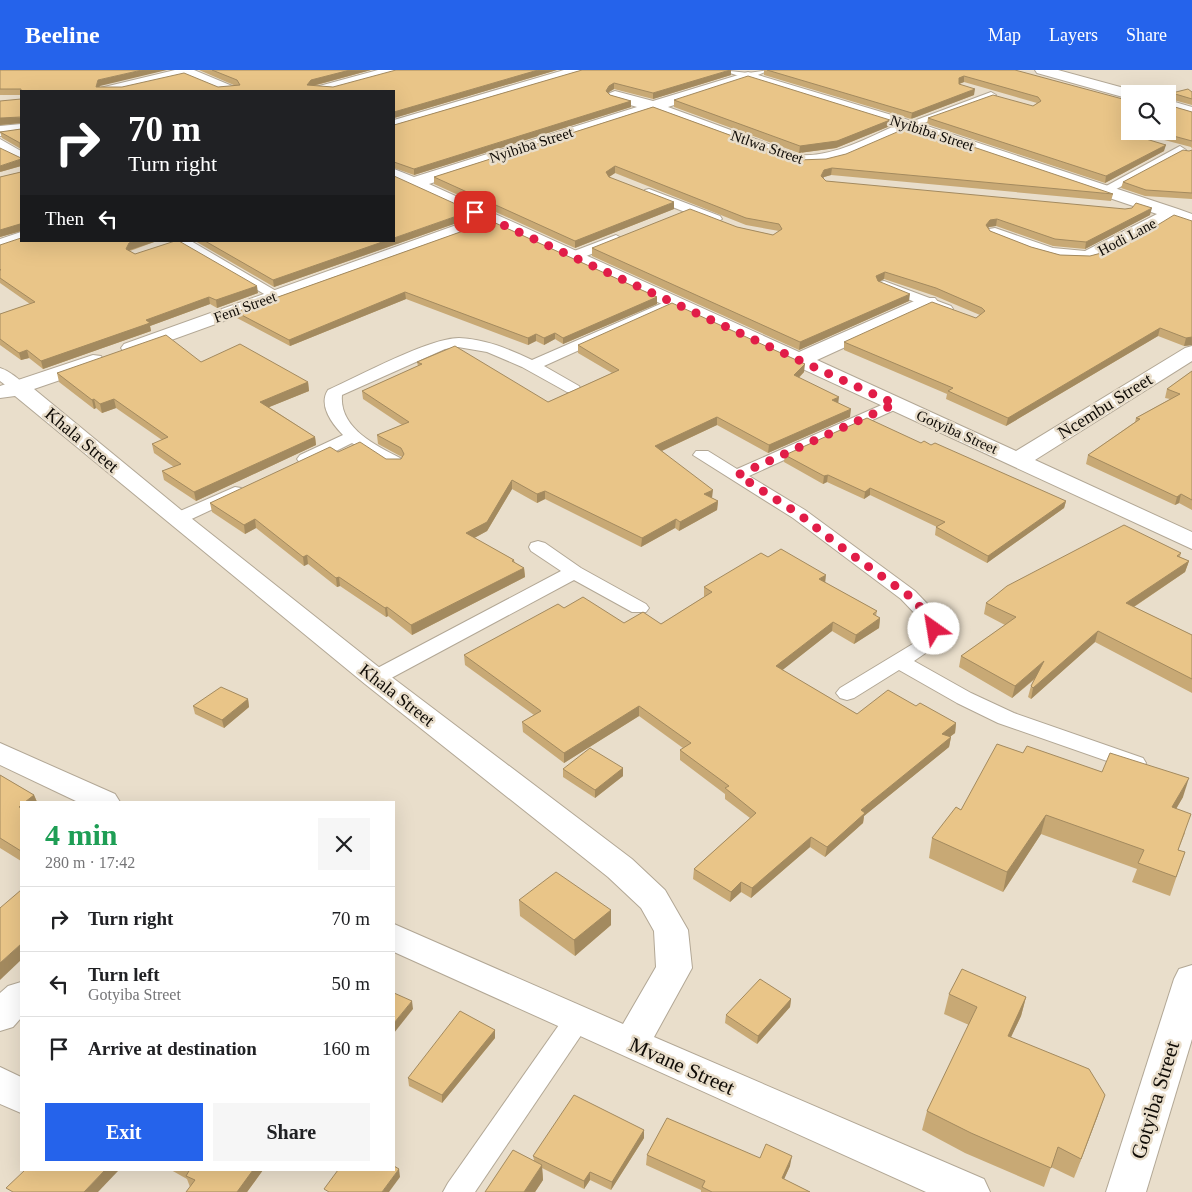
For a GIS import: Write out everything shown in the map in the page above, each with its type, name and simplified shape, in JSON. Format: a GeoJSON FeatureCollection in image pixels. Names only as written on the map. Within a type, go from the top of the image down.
{"type":"FeatureCollection","features":[{"type":"Feature","properties":{"kind":"street"},"geometry":{"type":"LineString","coordinates":[[321,90],[394,70]]}},
{"type":"Feature","properties":{"kind":"street"},"geometry":{"type":"LineString","coordinates":[[395,125],[580,70]]}},
{"type":"Feature","properties":{"kind":"street"},"geometry":{"type":"LineString","coordinates":[[1042,70],[1121,92]]}},
{"type":"Feature","properties":{"kind":"street"},"geometry":{"type":"LineString","coordinates":[[109,90],[184,71],[230,90]]}},
{"type":"Feature","properties":{"kind":"street","name":"Nyibiba Street"},"geometry":{"type":"LineString","coordinates":[[413,183],[748,76],[909,126],[1192,220]]}},
{"type":"Feature","properties":{"kind":"street","name":"Ntlwa Street"},"geometry":{"type":"LineString","coordinates":[[615,96],[652,106],[808,162],[828,160],[909,126]]}},
{"type":"Feature","properties":{"kind":"street"},"geometry":{"type":"LineString","coordinates":[[1176,107],[1192,112]]}},
{"type":"Feature","properties":{"kind":"street"},"geometry":{"type":"LineString","coordinates":[[0,130],[20,129]]}},
{"type":"Feature","properties":{"kind":"street"},"geometry":{"type":"LineString","coordinates":[[0,144],[20,157]]}},
{"type":"Feature","properties":{"kind":"street","name":"Gotyiba Street"},"geometry":{"type":"LineString","coordinates":[[395,174],[1192,541]]}},
{"type":"Feature","properties":{"kind":"street"},"geometry":{"type":"LineString","coordinates":[[1094,206],[1172,213]]}},
{"type":"Feature","properties":{"kind":"street","name":"Hodi Lane"},"geometry":{"type":"LineString","coordinates":[[995,233],[1063,256],[1084,259],[1097,254],[1172,213]]}},
{"type":"Feature","properties":{"kind":"street","name":"Feni Street"},"geometry":{"type":"LineString","coordinates":[[6,385],[276,295],[491,219]]}},
{"type":"Feature","properties":{"kind":"street"},"geometry":{"type":"LineString","coordinates":[[0,245],[20,238]]}},
{"type":"Feature","properties":{"kind":"street"},"geometry":{"type":"LineString","coordinates":[[800,360],[928,302]]}},
{"type":"Feature","properties":{"kind":"street","name":"Ncembu Street"},"geometry":{"type":"LineString","coordinates":[[1018,460],[1191,354]]}},
{"type":"Feature","properties":{"kind":"street","name":"Khala Street"},"geometry":{"type":"LineString","coordinates":[[6,385],[376,678],[580,836],[620,868],[653,899],[672,930],[674,968],[632,1044]]}},
{"type":"Feature","properties":{"kind":"street"},"geometry":{"type":"LineString","coordinates":[[0,753],[102,801]]}},
{"type":"Feature","properties":{"kind":"street","name":"Mvane Street"},"geometry":{"type":"LineString","coordinates":[[395,937],[577,1020],[970,1192]]}},
{"type":"Feature","properties":{"kind":"street","name":"Gotyiba Street"},"geometry":{"type":"LineString","coordinates":[[1126,1192],[1191,983]]}},
{"type":"Feature","properties":{"kind":"street"},"geometry":{"type":"LineString","coordinates":[[0,1016],[20,997]]}},
{"type":"Feature","properties":{"kind":"street"},"geometry":{"type":"LineString","coordinates":[[0,1083],[20,1095]]}},
{"type":"Feature","properties":{"kind":"lane"},"geometry":{"type":"LineString","coordinates":[[726,70],[748,76],[764,70]]}},
{"type":"Feature","properties":{"kind":"lane"},"geometry":{"type":"LineString","coordinates":[[909,126],[996,96],[973,89]]}},
{"type":"Feature","properties":{"kind":"lane"},"geometry":{"type":"LineString","coordinates":[[1165,146],[1186,152]]}},
{"type":"Feature","properties":{"kind":"lane"},"geometry":{"type":"LineString","coordinates":[[1103,190],[1186,152]]}},
{"type":"Feature","properties":{"kind":"lane"},"geometry":{"type":"LineString","coordinates":[[639,189],[726,224]]}},
{"type":"Feature","properties":{"kind":"lane"},"geometry":{"type":"LineString","coordinates":[[671,217],[689,210]]}},
{"type":"Feature","properties":{"kind":"lane"},"geometry":{"type":"LineString","coordinates":[[1172,213],[1192,214]]}},
{"type":"Feature","properties":{"kind":"lane"},"geometry":{"type":"LineString","coordinates":[[574,256],[627,235]]}},
{"type":"Feature","properties":{"kind":"lane"},"geometry":{"type":"LineString","coordinates":[[176,242],[276,295]]}},
{"type":"Feature","properties":{"kind":"lane"},"geometry":{"type":"LineString","coordinates":[[884,285],[956,313]]}},
{"type":"Feature","properties":{"kind":"lane"},"geometry":{"type":"LineString","coordinates":[[531,366],[674,302]]}},
{"type":"Feature","properties":{"kind":"lane"},"geometry":{"type":"LineString","coordinates":[[394,462],[352,437],[335,413],[332,404],[334,393],[442,345],[461,342],[479,344],[531,366],[574,390]]}},
{"type":"Feature","properties":{"kind":"lane"},"geometry":{"type":"LineString","coordinates":[[738,475],[895,404]]}},
{"type":"Feature","properties":{"kind":"lane"},"geometry":{"type":"LineString","coordinates":[[291,466],[352,437]]}},
{"type":"Feature","properties":{"kind":"lane"},"geometry":{"type":"LineString","coordinates":[[702,456],[738,475],[799,514],[908,595],[931,618],[934,629],[931,637],[923,646],[847,693]]}},
{"type":"Feature","properties":{"kind":"lane"},"geometry":{"type":"LineString","coordinates":[[177,520],[247,487]]}},
{"type":"Feature","properties":{"kind":"lane"},"geometry":{"type":"LineString","coordinates":[[538,547],[574,572],[639,608]]}},
{"type":"Feature","properties":{"kind":"lane"},"geometry":{"type":"LineString","coordinates":[[376,678],[574,572]]}},
{"type":"Feature","properties":{"kind":"lane"},"geometry":{"type":"LineString","coordinates":[[899,661],[964,698],[1006,718],[1153,768]]}},
{"type":"Feature","properties":{"kind":"lane"},"geometry":{"type":"LineString","coordinates":[[458,1192],[577,1020]]}},
{"type":"Feature","properties":{"kind":"building"},"geometry":{"type":"Polygon","coordinates":[[[0,70],[142,70],[98,80],[96,87],[122,87],[184,73],[218,87],[240,85],[237,80],[212,70],[350,70],[311,80],[307,85],[333,87],[396,70],[538,70],[395,112],[395,90],[0,89],[0,70]]]}},
{"type":"Feature","properties":{"kind":"building"},"geometry":{"type":"Polygon","coordinates":[[[582,70],[730,70],[653,93],[614,83],[606,91],[610,95],[631,101],[414,169],[395,162],[395,125],[582,70]]]}},
{"type":"Feature","properties":{"kind":"building"},"geometry":{"type":"Polygon","coordinates":[[[767,70],[1015,70],[1121,99],[1121,140],[1149,140],[1166,145],[1106,176],[928,118],[993,95],[1033,106],[1041,101],[1038,97],[964,76],[959,78],[959,84],[975,89],[912,113],[767,70]]]}},
{"type":"Feature","properties":{"kind":"building"},"geometry":{"type":"Polygon","coordinates":[[[748,76],[890,120],[837,141],[800,146],[674,100],[748,76]]]}},
{"type":"Feature","properties":{"kind":"building"},"geometry":{"type":"Polygon","coordinates":[[[1188,89],[1192,92],[1192,99],[1176,94],[1176,92],[1188,89]]]}},
{"type":"Feature","properties":{"kind":"building"},"geometry":{"type":"Polygon","coordinates":[[[20,99],[20,117],[0,118],[0,101],[20,99]]]}},
{"type":"Feature","properties":{"kind":"building"},"geometry":{"type":"Polygon","coordinates":[[[653,107],[798,160],[826,159],[846,154],[911,126],[1113,194],[832,168],[824,170],[821,176],[826,181],[1125,209],[1132,208],[1136,203],[1152,208],[1086,242],[1055,239],[997,219],[990,220],[986,225],[990,231],[1031,247],[1060,255],[1090,256],[1105,252],[1133,240],[1174,215],[1192,221],[1192,337],[1186,338],[1160,328],[1008,418],[948,391],[953,388],[844,342],[932,302],[976,318],[985,311],[936,288],[885,272],[876,276],[878,281],[910,294],[800,342],[592,248],[690,209],[737,227],[773,235],[782,229],[779,224],[746,218],[615,166],[606,172],[609,177],[674,202],[575,241],[434,177],[653,107]]]}},
{"type":"Feature","properties":{"kind":"building"},"geometry":{"type":"Polygon","coordinates":[[[1176,107],[1192,112],[1192,141],[1176,137],[1176,107]]]}},
{"type":"Feature","properties":{"kind":"building"},"geometry":{"type":"Polygon","coordinates":[[[20,129],[20,143],[0,132],[20,129]]]}},
{"type":"Feature","properties":{"kind":"building"},"geometry":{"type":"Polygon","coordinates":[[[0,148],[20,158],[20,159],[0,166],[0,148]]]}},
{"type":"Feature","properties":{"kind":"building"},"geometry":{"type":"Polygon","coordinates":[[[1183,150],[1192,150],[1192,193],[1146,190],[1123,182],[1183,150]]]}},
{"type":"Feature","properties":{"kind":"building"},"geometry":{"type":"Polygon","coordinates":[[[20,172],[20,224],[0,230],[0,177],[20,172]]]}},
{"type":"Feature","properties":{"kind":"building"},"geometry":{"type":"Polygon","coordinates":[[[395,176],[471,211],[395,238],[395,176]]]}},
{"type":"Feature","properties":{"kind":"building"},"geometry":{"type":"Polygon","coordinates":[[[491,221],[657,297],[563,338],[555,333],[544,338],[536,334],[528,338],[405,292],[289,340],[236,312],[491,221]]]}},
{"type":"Feature","properties":{"kind":"building"},"geometry":{"type":"Polygon","coordinates":[[[20,238],[20,242],[132,242],[129,243],[126,249],[135,254],[172,242],[181,242],[257,286],[216,300],[209,297],[146,320],[150,323],[41,361],[27,350],[19,353],[0,339],[0,314],[35,302],[0,278],[0,245],[20,238]]]}},
{"type":"Feature","properties":{"kind":"building"},"geometry":{"type":"Polygon","coordinates":[[[207,242],[382,242],[273,280],[207,242]]]}},
{"type":"Feature","properties":{"kind":"building"},"geometry":{"type":"Polygon","coordinates":[[[672,303],[805,364],[794,375],[839,397],[832,400],[851,409],[769,445],[717,417],[655,446],[713,490],[704,494],[718,501],[680,522],[676,519],[642,538],[545,491],[537,494],[512,480],[487,522],[466,533],[514,560],[512,561],[524,568],[411,625],[387,607],[385,608],[339,577],[336,578],[307,555],[303,557],[255,519],[244,525],[210,503],[330,447],[338,452],[360,442],[386,459],[401,459],[404,454],[401,448],[377,435],[409,422],[362,391],[422,364],[417,362],[455,346],[548,402],[619,370],[578,345],[672,303]]]}},
{"type":"Feature","properties":{"kind":"building"},"geometry":{"type":"Polygon","coordinates":[[[166,335],[201,362],[240,344],[308,382],[260,402],[315,437],[194,492],[162,471],[181,464],[152,444],[168,437],[114,399],[100,404],[57,373],[166,335]]]}},
{"type":"Feature","properties":{"kind":"building"},"geometry":{"type":"Polygon","coordinates":[[[1192,371],[1192,500],[1181,494],[1177,497],[1088,455],[1140,419],[1136,418],[1180,394],[1167,389],[1192,371]]]}},
{"type":"Feature","properties":{"kind":"building"},"geometry":{"type":"Polygon","coordinates":[[[867,418],[921,443],[924,441],[931,445],[935,443],[1066,501],[988,556],[936,527],[945,522],[870,488],[865,492],[828,475],[824,476],[785,455],[867,418]]]}},
{"type":"Feature","properties":{"kind":"building"},"geometry":{"type":"Polygon","coordinates":[[[1124,525],[1181,553],[1177,556],[1189,561],[1126,603],[1192,635],[1192,679],[1098,631],[1033,688],[1031,686],[1044,661],[1015,686],[961,656],[1016,617],[986,603],[1007,586],[1124,525]]]}},
{"type":"Feature","properties":{"kind":"building"},"geometry":{"type":"Polygon","coordinates":[[[781,549],[826,575],[819,579],[877,611],[873,614],[880,618],[856,635],[833,622],[776,666],[857,714],[888,690],[916,706],[920,703],[956,723],[942,734],[951,737],[861,810],[865,813],[827,847],[811,837],[752,888],[741,882],[731,892],[694,869],[756,813],[725,788],[729,786],[680,750],[691,743],[639,706],[564,753],[522,722],[541,711],[464,655],[558,604],[564,608],[583,597],[624,623],[643,612],[661,624],[712,592],[704,587],[761,553],[768,557],[781,549]]]}},
{"type":"Feature","properties":{"kind":"building"},"geometry":{"type":"Polygon","coordinates":[[[221,687],[248,699],[222,720],[193,706],[221,687]]]}},
{"type":"Feature","properties":{"kind":"building"},"geometry":{"type":"Polygon","coordinates":[[[997,744],[1023,753],[1027,746],[1102,772],[1110,753],[1189,778],[1172,807],[1191,814],[1178,850],[1185,852],[1176,877],[1138,863],[1144,850],[1046,815],[1007,872],[932,838],[956,807],[961,810],[997,744]]]}},
{"type":"Feature","properties":{"kind":"building"},"geometry":{"type":"Polygon","coordinates":[[[590,748],[623,768],[595,790],[563,769],[590,748]]]}},
{"type":"Feature","properties":{"kind":"building"},"geometry":{"type":"Polygon","coordinates":[[[0,775],[34,795],[26,801],[20,801],[20,850],[0,838],[0,775]]]}},
{"type":"Feature","properties":{"kind":"building"},"geometry":{"type":"Polygon","coordinates":[[[556,872],[611,910],[574,940],[519,900],[556,872]]]}},
{"type":"Feature","properties":{"kind":"building"},"geometry":{"type":"Polygon","coordinates":[[[20,891],[20,945],[0,963],[0,908],[20,891]]]}},
{"type":"Feature","properties":{"kind":"building"},"geometry":{"type":"Polygon","coordinates":[[[962,969],[1026,997],[1008,1036],[1089,1069],[1105,1095],[1081,1159],[1058,1147],[1051,1168],[971,1133],[927,1111],[977,1007],[949,994],[962,969]]]}},
{"type":"Feature","properties":{"kind":"building"},"geometry":{"type":"Polygon","coordinates":[[[760,979],[791,999],[758,1036],[726,1015],[760,979]]]}},
{"type":"Feature","properties":{"kind":"building"},"geometry":{"type":"Polygon","coordinates":[[[395,993],[412,1001],[395,1022],[395,993]]]}},
{"type":"Feature","properties":{"kind":"building"},"geometry":{"type":"Polygon","coordinates":[[[460,1011],[495,1030],[442,1095],[408,1078],[460,1011]]]}},
{"type":"Feature","properties":{"kind":"building"},"geometry":{"type":"Polygon","coordinates":[[[574,1095],[644,1130],[612,1182],[590,1172],[584,1181],[533,1156],[574,1095]]]}},
{"type":"Feature","properties":{"kind":"building"},"geometry":{"type":"Polygon","coordinates":[[[667,1118],[760,1158],[766,1144],[792,1156],[782,1178],[810,1192],[712,1192],[702,1187],[705,1181],[647,1155],[667,1118]]]}},
{"type":"Feature","properties":{"kind":"building"},"geometry":{"type":"Polygon","coordinates":[[[513,1150],[542,1165],[524,1192],[485,1192],[513,1150]]]}},
{"type":"Feature","properties":{"kind":"building"},"geometry":{"type":"Polygon","coordinates":[[[395,1167],[399,1169],[382,1192],[329,1192],[324,1189],[337,1171],[395,1171],[395,1167]]]}},
{"type":"Feature","properties":{"kind":"building"},"geometry":{"type":"Polygon","coordinates":[[[24,1171],[104,1171],[84,1192],[13,1192],[6,1188],[24,1171]]]}},
{"type":"Feature","properties":{"kind":"building"},"geometry":{"type":"Polygon","coordinates":[[[189,1171],[252,1171],[237,1192],[186,1192],[195,1180],[186,1176],[189,1171]]]}},
{"type":"Feature","properties":{"kind":"route"},"geometry":{"type":"LineString","coordinates":[[475,212],[895,404],[738,475],[799,514],[908,595],[931,618],[934,629]]}}]}
